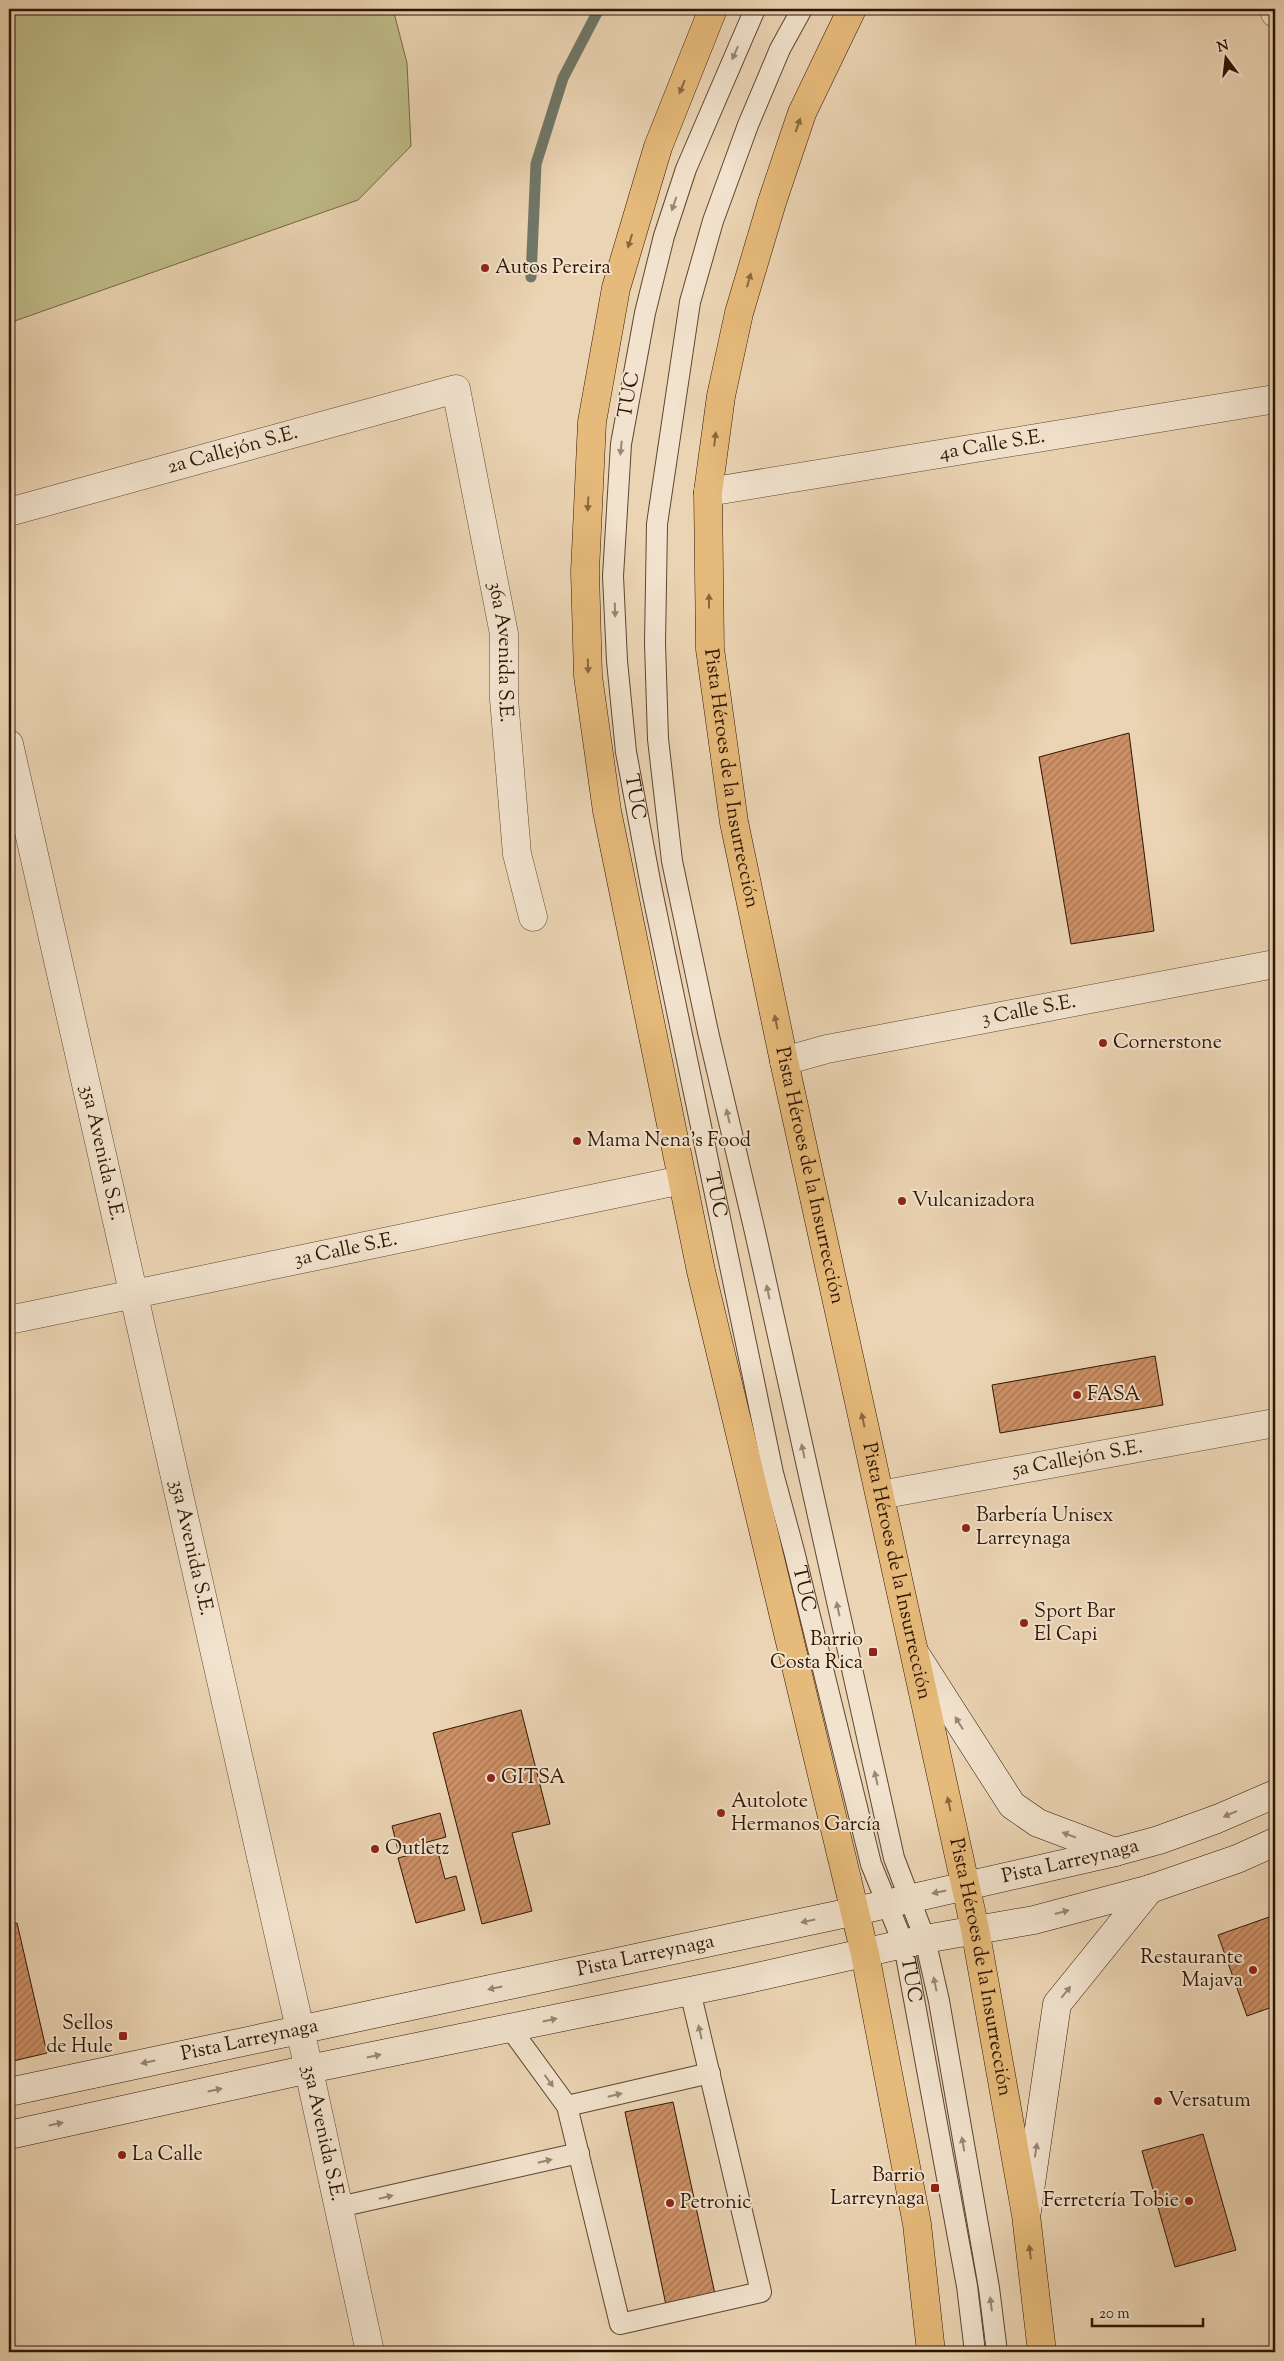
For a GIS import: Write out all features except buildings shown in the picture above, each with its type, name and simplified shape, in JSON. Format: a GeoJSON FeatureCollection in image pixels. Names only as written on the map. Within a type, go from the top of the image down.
{"type":"FeatureCollection","features":[{"type":"Feature","properties":{"kind":"main road"},"geometry":{"type":"LineString","coordinates":[[713,9],[658,147],[616,288],[592,422],[585,572],[588,676],[607,811],[703,1281],[865,1954],[917,2224],[931,2352]]}},
{"type":"Feature","properties":{"kind":"main road","name":"Pista Héroes de la Insurrección"},"geometry":{"type":"LineString","coordinates":[[852,9],[802,113],[772,202],[739,313],[725,378],[708,492],[710,650],[734,822],[784,1060],[975,1929],[1026,2215],[1042,2352]]}},
{"type":"Feature","properties":{"kind":"street"},"geometry":{"type":"LineString","coordinates":[[1274,9],[1275,13]]}},
{"type":"Feature","properties":{"kind":"street","name":"2a Callejón S.E."},"geometry":{"type":"LineString","coordinates":[[9,512],[456,389]]}},
{"type":"Feature","properties":{"kind":"street","name":"36a Avenida S.E."},"geometry":{"type":"LineString","coordinates":[[456,389],[504,634],[504,699],[518,854],[533,917]]}},
{"type":"Feature","properties":{"kind":"street","name":"4a Calle S.E."},"geometry":{"type":"LineString","coordinates":[[708,492],[1275,399]]}},
{"type":"Feature","properties":{"kind":"street","name":"35a Avenida S.E."},"geometry":{"type":"LineString","coordinates":[[9,744],[300,2029],[370,2352]]}},
{"type":"Feature","properties":{"kind":"street","name":"3 Calle S.E."},"geometry":{"type":"LineString","coordinates":[[784,1060],[827,1049],[1275,964]]}},
{"type":"Feature","properties":{"kind":"street","name":"3a Calle S.E."},"geometry":{"type":"LineString","coordinates":[[9,1320],[682,1180]]}},
{"type":"Feature","properties":{"kind":"street","name":"5a Callejón S.E."},"geometry":{"type":"LineString","coordinates":[[880,1495],[1275,1423]]}},
{"type":"Feature","properties":{"kind":"street"},"geometry":{"type":"LineString","coordinates":[[916,1655],[1012,1805],[1038,1823],[1115,1852]]}},
{"type":"Feature","properties":{"kind":"street","name":"Pista Larreynaga"},"geometry":{"type":"LineString","coordinates":[[9,2092],[856,1911],[1115,1852],[1159,1840],[1275,1794]]}},
{"type":"Feature","properties":{"kind":"street","name":"Pista Larreynaga"},"geometry":{"type":"LineString","coordinates":[[9,2135],[308,2069],[690,1991],[975,1929],[1034,1920],[1150,1889],[1237,1859],[1275,1842]]}},
{"type":"Feature","properties":{"kind":"street"},"geometry":{"type":"LineString","coordinates":[[1026,2215],[1057,2004],[1150,1889]]}},
{"type":"Feature","properties":{"kind":"lane","name":"TUC"},"geometry":{"type":"LineString","coordinates":[[755,9],[686,169],[664,236],[645,313],[622,444],[613,576],[617,661],[626,752],[651,886],[773,1474],[794,1551],[871,1864],[898,1901],[915,1942],[941,2016],[989,2288],[997,2352]]}},
{"type":"Feature","properties":{"kind":"lane","name":"TUC"},"geometry":{"type":"LineString","coordinates":[[802,9],[780,50],[748,125],[714,221],[690,302],[657,524],[655,643],[658,739],[672,861],[708,1032],[755,1232],[894,1858],[898,1901]]}},
{"type":"Feature","properties":{"kind":"lane","name":"TUC"},"geometry":{"type":"LineString","coordinates":[[915,1942],[967,2286],[975,2352]]}},
{"type":"Feature","properties":{"kind":"lane"},"geometry":{"type":"LineString","coordinates":[[510,2028],[567,2106],[620,2324],[762,2292],[690,1991]]}},
{"type":"Feature","properties":{"kind":"lane"},"geometry":{"type":"LineString","coordinates":[[567,2106],[710,2073]]}},
{"type":"Feature","properties":{"kind":"lane"},"geometry":{"type":"LineString","coordinates":[[339,2207],[579,2153]]}},
{"type":"Feature","properties":{"kind":"shaded area"},"geometry":{"type":"Polygon","coordinates":[[[9,9],[393,9],[407,63],[411,146],[358,200],[9,323],[9,9]]]}},
{"type":"Feature","properties":{"kind":"waterway"},"geometry":{"type":"LineString","coordinates":[[531,277],[536,164],[563,78],[599,9]]}},
{"type":"Feature","properties":{"kind":"place","name":"Autos Pereira"},"geometry":{"type":"Point","coordinates":[485,268]}},
{"type":"Feature","properties":{"kind":"place","name":"Cornerstone"},"geometry":{"type":"Point","coordinates":[1103,1043]}},
{"type":"Feature","properties":{"kind":"place","name":"Mama Nena's Food"},"geometry":{"type":"Point","coordinates":[577,1141]}},
{"type":"Feature","properties":{"kind":"place","name":"Vulcanizadora"},"geometry":{"type":"Point","coordinates":[902,1201]}},
{"type":"Feature","properties":{"kind":"place","name":"FASA"},"geometry":{"type":"Point","coordinates":[1077,1395]}},
{"type":"Feature","properties":{"kind":"place","name":"Barbería Unisex Larreynaga"},"geometry":{"type":"Point","coordinates":[966,1528]}},
{"type":"Feature","properties":{"kind":"place","name":"Sport Bar El Capi"},"geometry":{"type":"Point","coordinates":[1024,1623]}},
{"type":"Feature","properties":{"kind":"place","name":"Barrio Costa Rica"},"geometry":{"type":"Point","coordinates":[873,1652]}},
{"type":"Feature","properties":{"kind":"place","name":"GITSA"},"geometry":{"type":"Point","coordinates":[491,1778]}},
{"type":"Feature","properties":{"kind":"place","name":"Autolote Hermanos García"},"geometry":{"type":"Point","coordinates":[721,1813]}},
{"type":"Feature","properties":{"kind":"place","name":"Outletz"},"geometry":{"type":"Point","coordinates":[375,1849]}},
{"type":"Feature","properties":{"kind":"place","name":"Restaurante Majava"},"geometry":{"type":"Point","coordinates":[1253,1970]}},
{"type":"Feature","properties":{"kind":"place","name":"Sellos de Hule"},"geometry":{"type":"Point","coordinates":[123,2036]}},
{"type":"Feature","properties":{"kind":"place","name":"Versatum"},"geometry":{"type":"Point","coordinates":[1158,2101]}},
{"type":"Feature","properties":{"kind":"place","name":"La Calle"},"geometry":{"type":"Point","coordinates":[122,2155]}},
{"type":"Feature","properties":{"kind":"place","name":"Barrio Larreynaga"},"geometry":{"type":"Point","coordinates":[935,2188]}},
{"type":"Feature","properties":{"kind":"place","name":"Ferretería Tobie"},"geometry":{"type":"Point","coordinates":[1189,2201]}},
{"type":"Feature","properties":{"kind":"place","name":"Petronic"},"geometry":{"type":"Point","coordinates":[670,2203]}}]}
